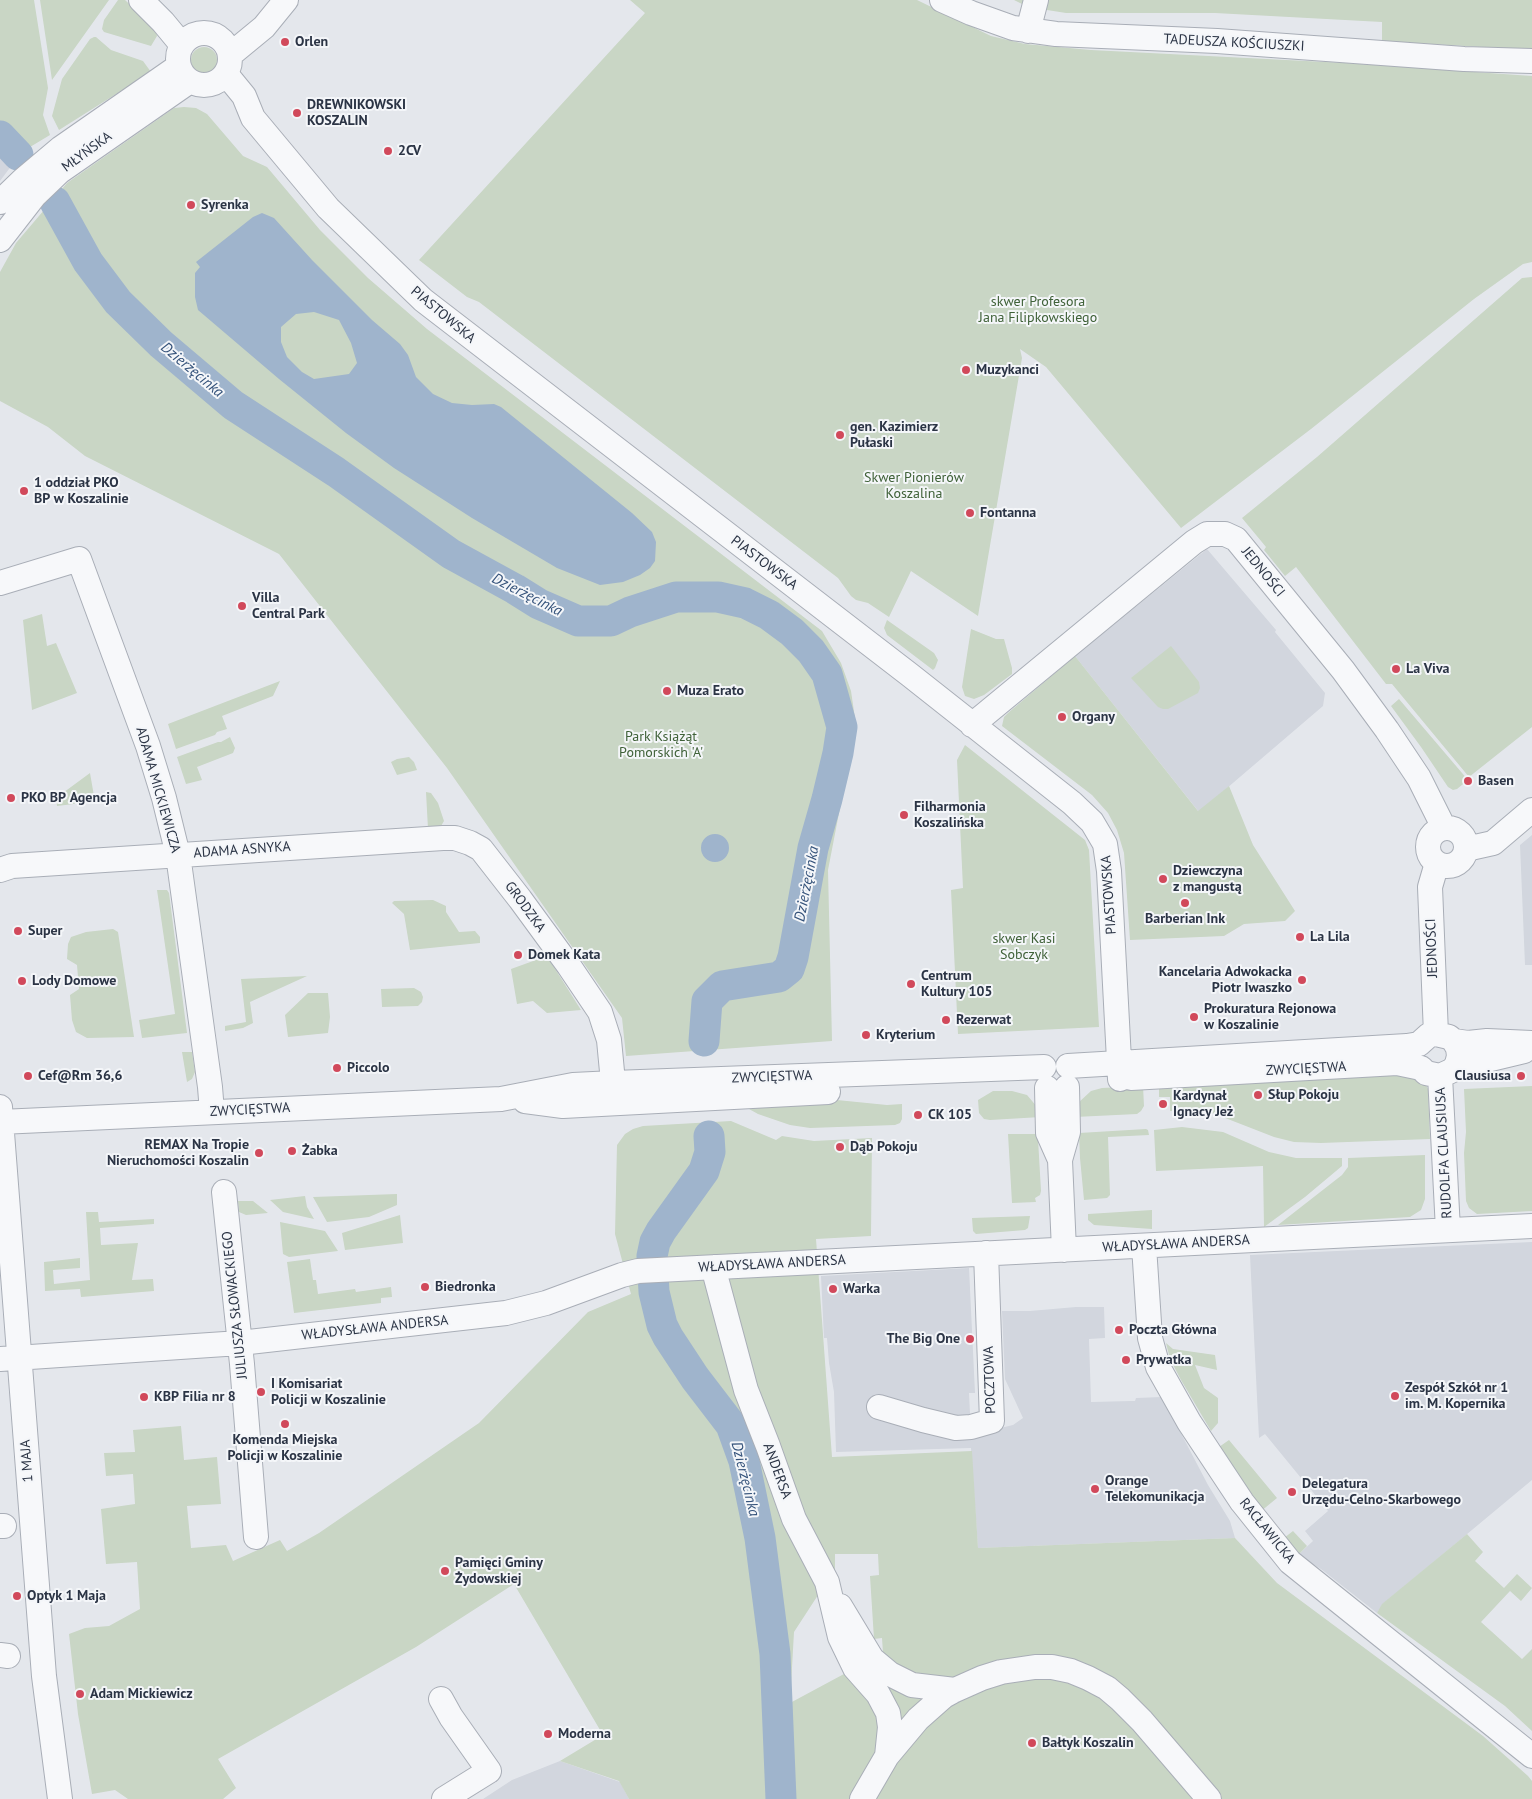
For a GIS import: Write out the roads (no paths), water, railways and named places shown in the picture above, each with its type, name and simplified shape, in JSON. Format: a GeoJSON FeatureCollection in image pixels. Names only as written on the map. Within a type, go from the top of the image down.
{"type":"FeatureCollection","features":[{"type":"Feature","properties":{"kind":"street"},"geometry":{"type":"LineString","coordinates":[[141,0],[205,60]]}},
{"type":"Feature","properties":{"kind":"street"},"geometry":{"type":"LineString","coordinates":[[163,0],[205,60]]}},
{"type":"Feature","properties":{"kind":"street","name":"MŁYŃSKA"},"geometry":{"type":"LineString","coordinates":[[205,60],[273,0]]}},
{"type":"Feature","properties":{"kind":"street","name":"MŁYŃSKA"},"geometry":{"type":"LineString","coordinates":[[0,202],[29,187],[66,156],[205,60],[264,27],[286,0]]}},
{"type":"Feature","properties":{"kind":"street","name":"TADEUSZA KOŚCIUSZKI"},"geometry":{"type":"LineString","coordinates":[[942,0],[993,22],[1028,31],[1056,34],[1227,42],[1464,59],[1532,61]]}},
{"type":"Feature","properties":{"kind":"street"},"geometry":{"type":"LineString","coordinates":[[1028,31],[1036,0]]}},
{"type":"Feature","properties":{"kind":"street","name":"PIASTOWSKA"},"geometry":{"type":"LineString","coordinates":[[205,60],[234,107],[253,118],[338,219],[436,312],[902,669],[1084,813],[1092,822],[1104,844],[1109,871],[1120,1071]]}},
{"type":"Feature","properties":{"kind":"street","name":"MŁYŃSKA"},"geometry":{"type":"LineString","coordinates":[[0,240],[29,187]]}},
{"type":"Feature","properties":{"kind":"street","name":"JEDNOŚCI"},"geometry":{"type":"LineString","coordinates":[[972,725],[1194,542],[1207,534],[1225,534],[1236,539],[1343,670],[1419,778],[1444,828]]}},
{"type":"Feature","properties":{"kind":"street","name":"ADAMA MICKIEWICZA"},"geometry":{"type":"LineString","coordinates":[[0,584],[78,558],[148,746],[164,798],[178,855],[212,1112]]}},
{"type":"Feature","properties":{"kind":"street"},"geometry":{"type":"LineString","coordinates":[[1466,848],[1493,843],[1532,810]]}},
{"type":"Feature","properties":{"kind":"street"},"geometry":{"type":"LineString","coordinates":[[1444,828],[1453,829],[1461,834],[1466,843],[1466,848],[1461,860],[1456,864],[1443,865],[1437,863],[1429,853],[1428,846],[1433,835],[1444,828]]}},
{"type":"Feature","properties":{"kind":"street","name":"ADAMA ASNYKA"},"geometry":{"type":"LineString","coordinates":[[0,870],[12,866],[455,838]]}},
{"type":"Feature","properties":{"kind":"street","name":"GRODZKA"},"geometry":{"type":"LineString","coordinates":[[455,838],[481,849],[569,966],[600,1012],[608,1040],[614,1093]]}},
{"type":"Feature","properties":{"kind":"street","name":"JEDNOŚCI"},"geometry":{"type":"LineString","coordinates":[[1436,1040],[1430,887],[1437,863]]}},
{"type":"Feature","properties":{"kind":"street"},"geometry":{"type":"LineString","coordinates":[[1436,1040],[1458,1048],[1459,1056],[1439,1069],[1417,1060],[1417,1052],[1436,1040]]}},
{"type":"Feature","properties":{"kind":"street","name":"ZWYCIĘSTWA"},"geometry":{"type":"LineString","coordinates":[[0,1117],[212,1112],[501,1099],[563,1106],[614,1093],[718,1096],[1057,1087],[1120,1071],[1436,1040],[1468,1043],[1487,1041],[1532,1043]]}},
{"type":"Feature","properties":{"kind":"street","name":"ZWYCIĘSTWA"},"geometry":{"type":"LineString","coordinates":[[1120,1071],[1396,1063],[1439,1069],[1532,1049]]}},
{"type":"Feature","properties":{"kind":"street","name":"RUDOLFA CLAUSIUSA"},"geometry":{"type":"LineString","coordinates":[[1439,1069],[1448,1230]]}},
{"type":"Feature","properties":{"kind":"street"},"geometry":{"type":"LineString","coordinates":[[1057,1087],[1068,1132],[1060,1160],[1064,1250]]}},
{"type":"Feature","properties":{"kind":"street","name":"1 MAJA"},"geometry":{"type":"LineString","coordinates":[[0,1117],[10,1358],[44,1676],[60,1799]]}},
{"type":"Feature","properties":{"kind":"street","name":"JULIUSZA SŁOWACKIEGO"},"geometry":{"type":"LineString","coordinates":[[224,1192],[240,1343],[256,1537]]}},
{"type":"Feature","properties":{"kind":"street","name":"WŁADYSŁAWA ANDERSA"},"geometry":{"type":"LineString","coordinates":[[10,1358],[240,1343],[506,1313],[546,1303],[615,1277],[638,1271],[1532,1226]]}},
{"type":"Feature","properties":{"kind":"street","name":"RACŁAWICKA"},"geometry":{"type":"LineString","coordinates":[[1144,1246],[1150,1338],[1158,1367],[1189,1422],[1242,1502],[1290,1562],[1532,1756]]}},
{"type":"Feature","properties":{"kind":"street","name":"POCZTOWA"},"geometry":{"type":"LineString","coordinates":[[878,1407],[956,1428],[971,1427],[992,1421],[986,1253]]}},
{"type":"Feature","properties":{"kind":"street","name":"ANDERSA"},"geometry":{"type":"LineString","coordinates":[[715,1267],[716,1278],[746,1390],[794,1519],[827,1582],[840,1636],[865,1665]]}},
{"type":"Feature","properties":{"kind":"street"},"geometry":{"type":"LineString","coordinates":[[865,1665],[890,1674],[912,1685],[955,1690]]}},
{"type":"Feature","properties":{"kind":"street"},"geometry":{"type":"LineString","coordinates":[[865,1665],[870,1683],[885,1704],[890,1727],[886,1756]]}},
{"type":"Feature","properties":{"kind":"street"},"geometry":{"type":"LineString","coordinates":[[862,1799],[886,1756],[918,1718],[944,1696],[982,1678],[1001,1672],[1035,1667],[1052,1667],[1071,1671],[1106,1688],[1132,1710],[1209,1799]]}},
{"type":"Feature","properties":{"kind":"street"},"geometry":{"type":"LineString","coordinates":[[441,1699],[451,1717],[489,1771],[444,1799]]}},
{"type":"Feature","properties":{"kind":"water"},"geometry":{"type":"Polygon","coordinates":[[[262,213],[274,218],[312,260],[372,320],[400,344],[408,355],[416,377],[433,394],[452,403],[472,405],[494,404],[501,407],[632,513],[652,532],[656,542],[655,561],[650,568],[640,575],[623,582],[600,585],[557,568],[472,518],[394,468],[346,433],[279,379],[198,310],[195,297],[195,273],[200,267],[196,262],[253,217],[262,213]],[[314,312],[296,314],[281,327],[281,342],[287,357],[302,372],[314,379],[349,374],[357,363],[351,343],[339,320],[314,312]]]}},
{"type":"Feature","properties":{"kind":"water"},"geometry":{"type":"Polygon","coordinates":[[[715,834],[725,838],[729,848],[725,858],[715,862],[705,858],[701,848],[705,838],[715,834]]]}},
{"type":"Feature","properties":{"kind":"waterway","name":"Dzierżęcinka"},"geometry":{"type":"LineString","coordinates":[[0,136],[18,155]]}},
{"type":"Feature","properties":{"kind":"waterway","name":"Dzierżęcinka"},"geometry":{"type":"LineString","coordinates":[[55,202],[88,262],[118,302],[161,344],[233,405],[336,472],[451,554],[539,604],[578,621],[611,621],[630,612],[676,597],[718,597],[745,603],[769,615],[792,632],[811,651],[827,674],[842,727],[827,799],[813,848],[793,957],[789,969],[779,977],[722,986],[707,1001],[704,1041]]}},
{"type":"Feature","properties":{"kind":"waterway","name":"Dzierżęcinka"},"geometry":{"type":"LineString","coordinates":[[709,1136],[710,1152],[704,1171],[655,1242],[652,1256],[654,1292],[662,1325],[668,1337],[695,1378],[731,1425],[744,1461],[760,1538],[775,1654],[781,1799]]}},
{"type":"Feature","properties":{"kind":"place","name":"Orlen"},"geometry":{"type":"Point","coordinates":[285,42]}},
{"type":"Feature","properties":{"kind":"place","name":"DREWNIKOWSKI KOSZALIN"},"geometry":{"type":"Point","coordinates":[297,113]}},
{"type":"Feature","properties":{"kind":"place","name":"2CV"},"geometry":{"type":"Point","coordinates":[388,151]}},
{"type":"Feature","properties":{"kind":"place","name":"Syrenka"},"geometry":{"type":"Point","coordinates":[191,205]}},
{"type":"Feature","properties":{"kind":"place","name":"Muzykanci"},"geometry":{"type":"Point","coordinates":[966,370]}},
{"type":"Feature","properties":{"kind":"place","name":"gen. Kazimierz Pułaski"},"geometry":{"type":"Point","coordinates":[840,435]}},
{"type":"Feature","properties":{"kind":"place","name":"1 oddział PKO BP w Koszalinie"},"geometry":{"type":"Point","coordinates":[24,491]}},
{"type":"Feature","properties":{"kind":"place","name":"Fontanna"},"geometry":{"type":"Point","coordinates":[970,513]}},
{"type":"Feature","properties":{"kind":"place","name":"Villa Central Park"},"geometry":{"type":"Point","coordinates":[242,606]}},
{"type":"Feature","properties":{"kind":"place","name":"La Viva"},"geometry":{"type":"Point","coordinates":[1396,669]}},
{"type":"Feature","properties":{"kind":"place","name":"Muza Erato"},"geometry":{"type":"Point","coordinates":[667,691]}},
{"type":"Feature","properties":{"kind":"place","name":"Organy"},"geometry":{"type":"Point","coordinates":[1062,717]}},
{"type":"Feature","properties":{"kind":"place","name":"Basen"},"geometry":{"type":"Point","coordinates":[1468,781]}},
{"type":"Feature","properties":{"kind":"place","name":"PKO BP Agencja"},"geometry":{"type":"Point","coordinates":[11,798]}},
{"type":"Feature","properties":{"kind":"place","name":"Filharmonia Koszalińska"},"geometry":{"type":"Point","coordinates":[904,815]}},
{"type":"Feature","properties":{"kind":"place","name":"Dziewczyna z mangustą"},"geometry":{"type":"Point","coordinates":[1163,879]}},
{"type":"Feature","properties":{"kind":"place","name":"Barberian Ink"},"geometry":{"type":"Point","coordinates":[1185,903]}},
{"type":"Feature","properties":{"kind":"place","name":"Super"},"geometry":{"type":"Point","coordinates":[18,931]}},
{"type":"Feature","properties":{"kind":"place","name":"La Lila"},"geometry":{"type":"Point","coordinates":[1300,937]}},
{"type":"Feature","properties":{"kind":"place","name":"Domek Kata"},"geometry":{"type":"Point","coordinates":[518,955]}},
{"type":"Feature","properties":{"kind":"place","name":"Kancelaria Adwokacka Piotr Iwaszko"},"geometry":{"type":"Point","coordinates":[1302,980]}},
{"type":"Feature","properties":{"kind":"place","name":"Lody Domowe"},"geometry":{"type":"Point","coordinates":[22,981]}},
{"type":"Feature","properties":{"kind":"place","name":"Centrum Kultury 105"},"geometry":{"type":"Point","coordinates":[911,984]}},
{"type":"Feature","properties":{"kind":"place","name":"Prokuratura Rejonowa w Koszalinie"},"geometry":{"type":"Point","coordinates":[1194,1017]}},
{"type":"Feature","properties":{"kind":"place","name":"Rezerwat"},"geometry":{"type":"Point","coordinates":[946,1020]}},
{"type":"Feature","properties":{"kind":"place","name":"Kryterium"},"geometry":{"type":"Point","coordinates":[866,1035]}},
{"type":"Feature","properties":{"kind":"place","name":"Piccolo"},"geometry":{"type":"Point","coordinates":[337,1068]}},
{"type":"Feature","properties":{"kind":"place","name":"Cef@Rm 36,6"},"geometry":{"type":"Point","coordinates":[28,1076]}},
{"type":"Feature","properties":{"kind":"place","name":"Clausiusa"},"geometry":{"type":"Point","coordinates":[1521,1076]}},
{"type":"Feature","properties":{"kind":"place","name":"Słup Pokoju"},"geometry":{"type":"Point","coordinates":[1258,1095]}},
{"type":"Feature","properties":{"kind":"place","name":"Kardynał Ignacy Jeż"},"geometry":{"type":"Point","coordinates":[1163,1104]}},
{"type":"Feature","properties":{"kind":"place","name":"CK 105"},"geometry":{"type":"Point","coordinates":[918,1115]}},
{"type":"Feature","properties":{"kind":"place","name":"Dąb Pokoju"},"geometry":{"type":"Point","coordinates":[840,1147]}},
{"type":"Feature","properties":{"kind":"place","name":"Żabka"},"geometry":{"type":"Point","coordinates":[292,1151]}},
{"type":"Feature","properties":{"kind":"place","name":"REMAX Na Tropie Nieruchomości Koszalin"},"geometry":{"type":"Point","coordinates":[259,1153]}},
{"type":"Feature","properties":{"kind":"place","name":"Biedronka"},"geometry":{"type":"Point","coordinates":[425,1287]}},
{"type":"Feature","properties":{"kind":"place","name":"Warka"},"geometry":{"type":"Point","coordinates":[833,1289]}},
{"type":"Feature","properties":{"kind":"place","name":"Poczta Główna"},"geometry":{"type":"Point","coordinates":[1119,1330]}},
{"type":"Feature","properties":{"kind":"place","name":"The Big One"},"geometry":{"type":"Point","coordinates":[970,1339]}},
{"type":"Feature","properties":{"kind":"place","name":"Prywatka"},"geometry":{"type":"Point","coordinates":[1126,1360]}},
{"type":"Feature","properties":{"kind":"place","name":"I Komisariat Policji w Koszalinie"},"geometry":{"type":"Point","coordinates":[261,1392]}},
{"type":"Feature","properties":{"kind":"place","name":"Zespół Szkół nr 1 im. M. Kopernika"},"geometry":{"type":"Point","coordinates":[1395,1396]}},
{"type":"Feature","properties":{"kind":"place","name":"KBP Filia nr 8"},"geometry":{"type":"Point","coordinates":[144,1397]}},
{"type":"Feature","properties":{"kind":"place","name":"Komenda Miejska Policji w Koszalinie"},"geometry":{"type":"Point","coordinates":[285,1424]}},
{"type":"Feature","properties":{"kind":"place","name":"Orange Telekomunikacja"},"geometry":{"type":"Point","coordinates":[1095,1489]}},
{"type":"Feature","properties":{"kind":"place","name":"Delegatura Urzędu-Celno-Skarbowego"},"geometry":{"type":"Point","coordinates":[1292,1492]}},
{"type":"Feature","properties":{"kind":"place","name":"Pamięci Gminy Żydowskiej"},"geometry":{"type":"Point","coordinates":[445,1571]}},
{"type":"Feature","properties":{"kind":"place","name":"Optyk 1 Maja"},"geometry":{"type":"Point","coordinates":[17,1596]}},
{"type":"Feature","properties":{"kind":"place","name":"Adam Mickiewicz"},"geometry":{"type":"Point","coordinates":[80,1694]}},
{"type":"Feature","properties":{"kind":"place","name":"Moderna"},"geometry":{"type":"Point","coordinates":[548,1734]}},
{"type":"Feature","properties":{"kind":"place","name":"Bałtyk Koszalin"},"geometry":{"type":"Point","coordinates":[1032,1743]}},
{"type":"Feature","properties":{"kind":"park label","name":"skwer Profesora Jana Filipkowskiego"},"geometry":{"type":"Point","coordinates":[1038,310]}},
{"type":"Feature","properties":{"kind":"park label","name":"Skwer Pionierów Koszalina"},"geometry":{"type":"Point","coordinates":[914,486]}},
{"type":"Feature","properties":{"kind":"park label","name":"Park Książąt Pomorskich 'A'"},"geometry":{"type":"Point","coordinates":[661,746]}},
{"type":"Feature","properties":{"kind":"park label","name":"skwer Kasi Sobczyk"},"geometry":{"type":"Point","coordinates":[1024,948]}}]}
